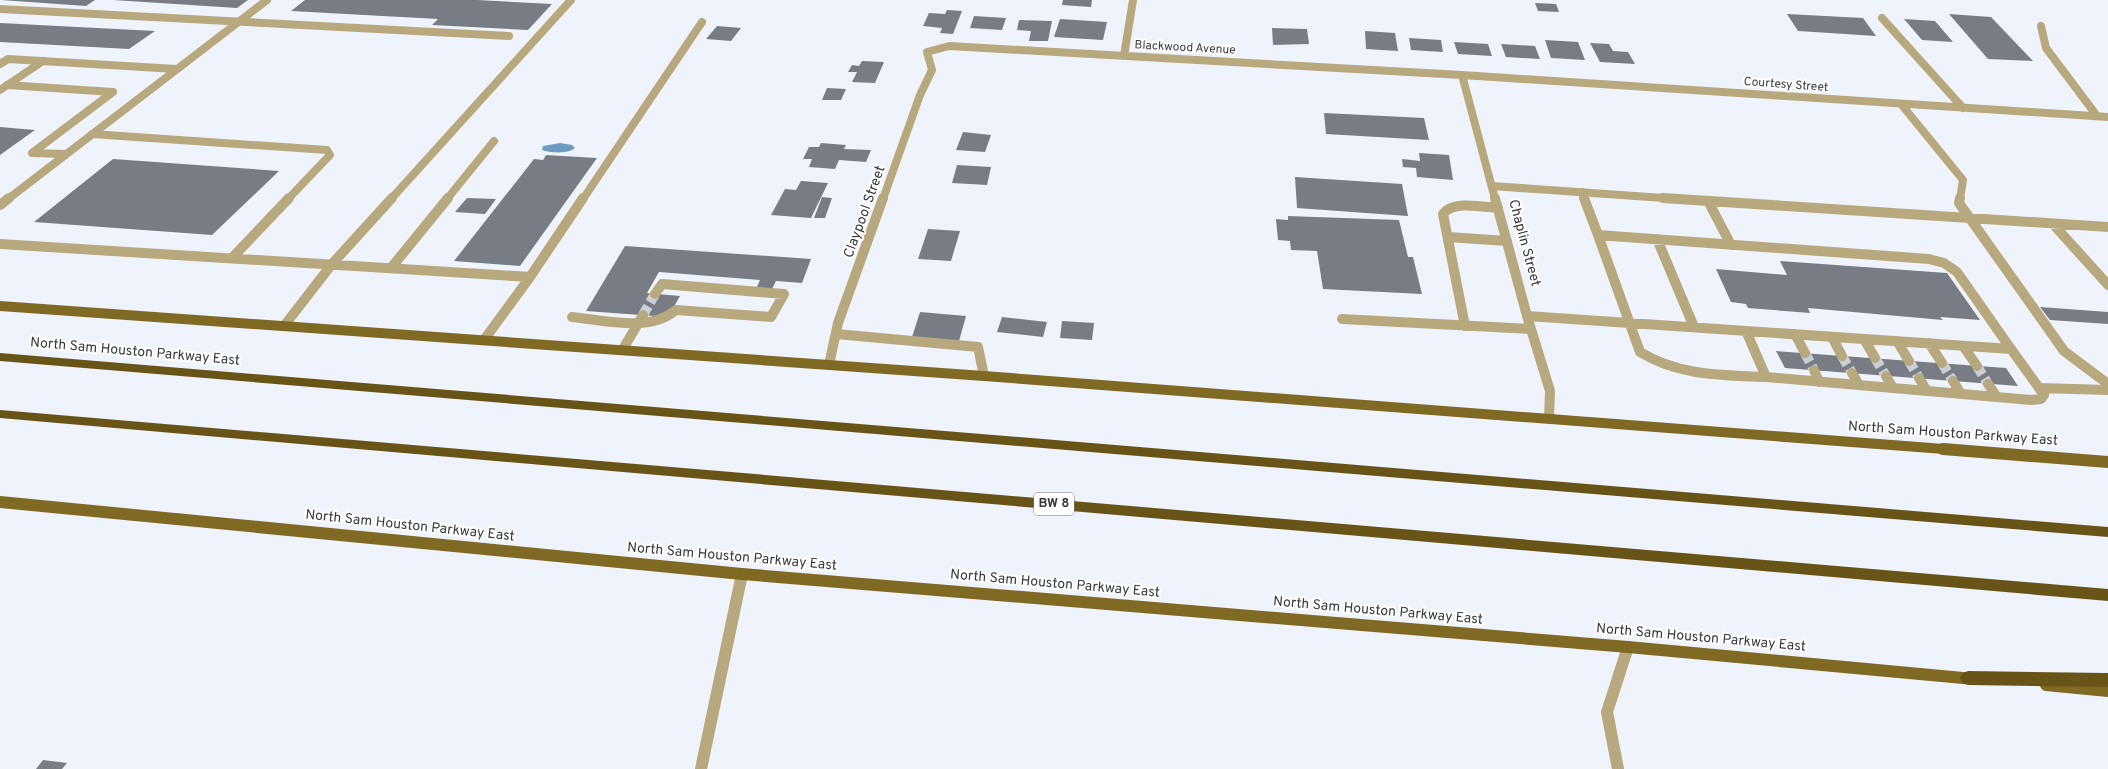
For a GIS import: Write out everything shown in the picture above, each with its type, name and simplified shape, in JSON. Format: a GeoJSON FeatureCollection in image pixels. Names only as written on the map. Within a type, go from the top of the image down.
{"type":"FeatureCollection","features":[{"type":"Feature","properties":{"kind":"highway","name":"North Sam Houston Parkway East"},"geometry":{"type":"LineString","coordinates":[[0,357],[2108,532]]}},
{"type":"Feature","properties":{"kind":"highway","name":"BW 8"},"geometry":{"type":"LineString","coordinates":[[0,414],[2108,595]]}},
{"type":"Feature","properties":{"kind":"highway"},"geometry":{"type":"LineString","coordinates":[[1968,678],[2108,680]]}},
{"type":"Feature","properties":{"kind":"main road","name":"North Sam Houston Parkway East"},"geometry":{"type":"LineString","coordinates":[[0,306],[623,349],[2108,462]]}},
{"type":"Feature","properties":{"kind":"main road","name":"North Sam Houston Parkway East"},"geometry":{"type":"LineString","coordinates":[[0,502],[742,574],[1628,647],[2108,691]]}},
{"type":"Feature","properties":{"kind":"street"},"geometry":{"type":"LineString","coordinates":[[0,205],[267,0]]}},
{"type":"Feature","properties":{"kind":"street"},"geometry":{"type":"LineString","coordinates":[[284,326],[332,264],[570,0]]}},
{"type":"Feature","properties":{"kind":"street"},"geometry":{"type":"LineString","coordinates":[[1124,56],[1133,0]]}},
{"type":"Feature","properties":{"kind":"street"},"geometry":{"type":"LineString","coordinates":[[0,8],[509,36]]}},
{"type":"Feature","properties":{"kind":"street"},"geometry":{"type":"LineString","coordinates":[[1882,18],[1963,108]]}},
{"type":"Feature","properties":{"kind":"street"},"geometry":{"type":"LineString","coordinates":[[484,340],[530,277],[702,22]]}},
{"type":"Feature","properties":{"kind":"street"},"geometry":{"type":"LineString","coordinates":[[2042,26],[2046,48],[2097,116]]}},
{"type":"Feature","properties":{"kind":"street","name":"Blackwood Avenue"},"geometry":{"type":"LineString","coordinates":[[932,70],[926,52],[949,46],[1462,75]]}},
{"type":"Feature","properties":{"kind":"street"},"geometry":{"type":"LineString","coordinates":[[0,64],[8,59],[176,69]]}},
{"type":"Feature","properties":{"kind":"street"},"geometry":{"type":"LineString","coordinates":[[0,90],[43,61]]}},
{"type":"Feature","properties":{"kind":"street","name":"Claypool Street"},"geometry":{"type":"LineString","coordinates":[[829,365],[836,334],[920,95],[932,70]]}},
{"type":"Feature","properties":{"kind":"street","name":"Courtesy Street"},"geometry":{"type":"LineString","coordinates":[[1462,75],[2108,117]]}},
{"type":"Feature","properties":{"kind":"street","name":"Chaplin Street"},"geometry":{"type":"LineString","coordinates":[[1462,75],[1506,241],[1550,391],[1549,419]]}},
{"type":"Feature","properties":{"kind":"street"},"geometry":{"type":"LineString","coordinates":[[7,85],[113,92],[32,152],[65,154]]}},
{"type":"Feature","properties":{"kind":"street"},"geometry":{"type":"LineString","coordinates":[[1901,104],[1963,180],[1959,204],[2064,351],[2108,384]]}},
{"type":"Feature","properties":{"kind":"street"},"geometry":{"type":"LineString","coordinates":[[92,134],[327,150],[330,155],[232,258]]}},
{"type":"Feature","properties":{"kind":"street"},"geometry":{"type":"LineString","coordinates":[[391,268],[494,140]]}},
{"type":"Feature","properties":{"kind":"street"},"geometry":{"type":"LineString","coordinates":[[1492,186],[1969,220],[2108,227]]}},
{"type":"Feature","properties":{"kind":"street"},"geometry":{"type":"LineString","coordinates":[[1582,192],[1640,352],[1652,361],[1689,372],[1766,377],[2031,400],[2041,399],[2044,395],[1957,272],[1944,263],[1929,259],[1598,235]]}},
{"type":"Feature","properties":{"kind":"street"},"geometry":{"type":"LineString","coordinates":[[1708,201],[1731,245]]}},
{"type":"Feature","properties":{"kind":"street"},"geometry":{"type":"LineString","coordinates":[[1465,326],[1443,214],[1446,210],[1459,206],[1498,208]]}},
{"type":"Feature","properties":{"kind":"street"},"geometry":{"type":"LineString","coordinates":[[2053,224],[2108,286]]}},
{"type":"Feature","properties":{"kind":"street"},"geometry":{"type":"LineString","coordinates":[[1448,237],[1506,241]]}},
{"type":"Feature","properties":{"kind":"street"},"geometry":{"type":"LineString","coordinates":[[1657,239],[1694,327]]}},
{"type":"Feature","properties":{"kind":"street"},"geometry":{"type":"LineString","coordinates":[[0,244],[530,277]]}},
{"type":"Feature","properties":{"kind":"street"},"geometry":{"type":"LineString","coordinates":[[572,316],[664,320],[671,317],[676,310],[771,317],[784,294],[662,284],[655,294]]}},
{"type":"Feature","properties":{"kind":"street"},"geometry":{"type":"LineString","coordinates":[[1527,316],[2011,349]]}},
{"type":"Feature","properties":{"kind":"street"},"geometry":{"type":"LineString","coordinates":[[623,349],[641,319]]}},
{"type":"Feature","properties":{"kind":"street"},"geometry":{"type":"LineString","coordinates":[[1342,319],[1531,329]]}},
{"type":"Feature","properties":{"kind":"street"},"geometry":{"type":"LineString","coordinates":[[1746,331],[1766,377]]}},
{"type":"Feature","properties":{"kind":"street"},"geometry":{"type":"LineString","coordinates":[[836,334],[978,347],[984,376]]}},
{"type":"Feature","properties":{"kind":"street"},"geometry":{"type":"LineString","coordinates":[[1795,334],[1805,353]]}},
{"type":"Feature","properties":{"kind":"street"},"geometry":{"type":"LineString","coordinates":[[1832,337],[1842,356]]}},
{"type":"Feature","properties":{"kind":"street"},"geometry":{"type":"LineString","coordinates":[[1864,339],[1875,358]]}},
{"type":"Feature","properties":{"kind":"street"},"geometry":{"type":"LineString","coordinates":[[1898,341],[1909,361]]}},
{"type":"Feature","properties":{"kind":"street"},"geometry":{"type":"LineString","coordinates":[[1929,343],[1942,363]]}},
{"type":"Feature","properties":{"kind":"street"},"geometry":{"type":"LineString","coordinates":[[1963,346],[1977,366]]}},
{"type":"Feature","properties":{"kind":"street"},"geometry":{"type":"LineString","coordinates":[[1814,370],[1820,382]]}},
{"type":"Feature","properties":{"kind":"street"},"geometry":{"type":"LineString","coordinates":[[1852,373],[1859,385]]}},
{"type":"Feature","properties":{"kind":"street"},"geometry":{"type":"LineString","coordinates":[[1886,376],[1893,388]]}},
{"type":"Feature","properties":{"kind":"street"},"geometry":{"type":"LineString","coordinates":[[1919,378],[1927,391]]}},
{"type":"Feature","properties":{"kind":"street"},"geometry":{"type":"LineString","coordinates":[[1953,381],[1961,394]]}},
{"type":"Feature","properties":{"kind":"street"},"geometry":{"type":"LineString","coordinates":[[1988,384],[1997,397]]}},
{"type":"Feature","properties":{"kind":"street"},"geometry":{"type":"LineString","coordinates":[[2038,388],[2108,390]]}},
{"type":"Feature","properties":{"kind":"street"},"geometry":{"type":"LineString","coordinates":[[701,769],[742,574]]}},
{"type":"Feature","properties":{"kind":"street"},"geometry":{"type":"LineString","coordinates":[[1618,769],[1607,712],[1628,647]]}},
{"type":"Feature","properties":{"kind":"water"},"geometry":{"type":"Polygon","coordinates":[[[560,143],[572,145],[575,148],[568,151],[559,152],[542,150],[543,146],[560,143]]]}},
{"type":"Feature","properties":{"kind":"building"},"geometry":{"type":"Polygon","coordinates":[[[1,0],[95,0],[86,6],[1,0]]]}},
{"type":"Feature","properties":{"kind":"building"},"geometry":{"type":"Polygon","coordinates":[[[113,0],[248,0],[237,8],[113,0]]]}},
{"type":"Feature","properties":{"kind":"building"},"geometry":{"type":"Polygon","coordinates":[[[305,0],[477,0],[552,4],[528,30],[432,25],[438,19],[291,11],[305,0]]]}},
{"type":"Feature","properties":{"kind":"building"},"geometry":{"type":"Polygon","coordinates":[[[1063,0],[1092,0],[1091,7],[1062,5],[1063,0]]]}},
{"type":"Feature","properties":{"kind":"building"},"geometry":{"type":"Polygon","coordinates":[[[1535,3],[1556,4],[1559,12],[1538,11],[1535,3]]]}},
{"type":"Feature","properties":{"kind":"building"},"geometry":{"type":"Polygon","coordinates":[[[947,10],[962,11],[953,34],[940,33],[942,28],[923,26],[929,13],[945,14],[947,10]]]}},
{"type":"Feature","properties":{"kind":"building"},"geometry":{"type":"Polygon","coordinates":[[[1787,14],[1863,18],[1876,36],[1798,31],[1787,14]]]}},
{"type":"Feature","properties":{"kind":"building"},"geometry":{"type":"Polygon","coordinates":[[[1949,14],[1991,17],[2033,61],[1988,59],[1949,14]]]}},
{"type":"Feature","properties":{"kind":"building"},"geometry":{"type":"Polygon","coordinates":[[[974,16],[1006,18],[1002,30],[970,28],[974,16]]]}},
{"type":"Feature","properties":{"kind":"building"},"geometry":{"type":"Polygon","coordinates":[[[1060,19],[1107,22],[1103,40],[1054,37],[1060,19]]]}},
{"type":"Feature","properties":{"kind":"building"},"geometry":{"type":"Polygon","coordinates":[[[1904,19],[1935,21],[1953,42],[1922,40],[1904,19]]]}},
{"type":"Feature","properties":{"kind":"building"},"geometry":{"type":"Polygon","coordinates":[[[1019,20],[1052,21],[1048,41],[1029,41],[1031,31],[1017,30],[1019,20]]]}},
{"type":"Feature","properties":{"kind":"building"},"geometry":{"type":"Polygon","coordinates":[[[0,23],[155,31],[129,49],[0,42],[0,23]]]}},
{"type":"Feature","properties":{"kind":"building"},"geometry":{"type":"Polygon","coordinates":[[[717,26],[741,28],[731,41],[706,39],[717,26]]]}},
{"type":"Feature","properties":{"kind":"building"},"geometry":{"type":"Polygon","coordinates":[[[1272,28],[1307,29],[1309,44],[1273,45],[1272,28]]]}},
{"type":"Feature","properties":{"kind":"building"},"geometry":{"type":"Polygon","coordinates":[[[1365,31],[1395,33],[1398,51],[1366,49],[1365,31]]]}},
{"type":"Feature","properties":{"kind":"building"},"geometry":{"type":"Polygon","coordinates":[[[1409,38],[1441,40],[1443,52],[1411,50],[1409,38]]]}},
{"type":"Feature","properties":{"kind":"building"},"geometry":{"type":"Polygon","coordinates":[[[1545,40],[1578,42],[1585,60],[1551,58],[1545,40]]]}},
{"type":"Feature","properties":{"kind":"building"},"geometry":{"type":"Polygon","coordinates":[[[1454,42],[1488,44],[1492,56],[1458,54],[1454,42]]]}},
{"type":"Feature","properties":{"kind":"building"},"geometry":{"type":"Polygon","coordinates":[[[1590,43],[1609,44],[1613,51],[1628,52],[1635,64],[1600,62],[1590,43]]]}},
{"type":"Feature","properties":{"kind":"building"},"geometry":{"type":"Polygon","coordinates":[[[1501,44],[1535,46],[1540,59],[1506,57],[1501,44]]]}},
{"type":"Feature","properties":{"kind":"building"},"geometry":{"type":"Polygon","coordinates":[[[862,61],[884,62],[875,83],[852,82],[857,72],[848,72],[852,65],[859,66],[862,61]]]}},
{"type":"Feature","properties":{"kind":"building"},"geometry":{"type":"Polygon","coordinates":[[[827,88],[846,89],[841,100],[822,100],[827,88]]]}},
{"type":"Feature","properties":{"kind":"building"},"geometry":{"type":"Polygon","coordinates":[[[1324,113],[1424,118],[1429,140],[1326,134],[1324,113]]]}},
{"type":"Feature","properties":{"kind":"building"},"geometry":{"type":"Polygon","coordinates":[[[0,127],[35,130],[0,155],[0,127]]]}},
{"type":"Feature","properties":{"kind":"building"},"geometry":{"type":"Polygon","coordinates":[[[963,132],[991,135],[985,152],[956,150],[963,132]]]}},
{"type":"Feature","properties":{"kind":"building"},"geometry":{"type":"Polygon","coordinates":[[[821,143],[846,145],[844,149],[871,150],[866,162],[839,160],[835,169],[809,167],[812,159],[803,159],[809,147],[819,147],[821,143]]]}},
{"type":"Feature","properties":{"kind":"building"},"geometry":{"type":"Polygon","coordinates":[[[1419,153],[1449,155],[1453,180],[1417,177],[1416,168],[1403,167],[1402,159],[1420,161],[1419,153]]]}},
{"type":"Feature","properties":{"kind":"building"},"geometry":{"type":"Polygon","coordinates":[[[546,155],[597,158],[520,266],[454,261],[534,159],[543,160],[546,155]]]}},
{"type":"Feature","properties":{"kind":"building"},"geometry":{"type":"Polygon","coordinates":[[[113,159],[279,171],[212,235],[34,222],[113,159]]]}},
{"type":"Feature","properties":{"kind":"building"},"geometry":{"type":"Polygon","coordinates":[[[957,165],[991,167],[987,185],[952,183],[957,165]]]}},
{"type":"Feature","properties":{"kind":"building"},"geometry":{"type":"Polygon","coordinates":[[[1295,177],[1402,184],[1408,216],[1297,208],[1295,177]]]}},
{"type":"Feature","properties":{"kind":"building"},"geometry":{"type":"Polygon","coordinates":[[[801,181],[828,183],[811,218],[771,215],[785,189],[796,190],[801,181]]]}},
{"type":"Feature","properties":{"kind":"building"},"geometry":{"type":"Polygon","coordinates":[[[822,197],[832,198],[825,218],[814,218],[822,197]]]}},
{"type":"Feature","properties":{"kind":"building"},"geometry":{"type":"Polygon","coordinates":[[[467,198],[496,199],[485,214],[455,212],[467,198]]]}},
{"type":"Feature","properties":{"kind":"building"},"geometry":{"type":"Polygon","coordinates":[[[1288,216],[1399,220],[1408,257],[1413,257],[1422,294],[1323,289],[1317,251],[1291,250],[1290,241],[1278,240],[1276,219],[1288,220],[1288,216]]]}},
{"type":"Feature","properties":{"kind":"building"},"geometry":{"type":"Polygon","coordinates":[[[928,229],[960,231],[951,261],[918,259],[928,229]]]}},
{"type":"Feature","properties":{"kind":"building"},"geometry":{"type":"Polygon","coordinates":[[[625,246],[811,259],[802,283],[776,281],[772,289],[757,287],[760,280],[659,272],[647,293],[680,296],[668,317],[586,311],[625,246]]]}},
{"type":"Feature","properties":{"kind":"building"},"geometry":{"type":"Polygon","coordinates":[[[1780,261],[1947,273],[1980,320],[1940,317],[1943,320],[1808,308],[1810,313],[1748,308],[1746,304],[1731,302],[1716,269],[1787,275],[1780,261]]]}},
{"type":"Feature","properties":{"kind":"building"},"geometry":{"type":"Polygon","coordinates":[[[2040,307],[2108,312],[2108,324],[2050,320],[2040,307]]]}},
{"type":"Feature","properties":{"kind":"building"},"geometry":{"type":"Polygon","coordinates":[[[920,312],[966,316],[959,341],[912,337],[920,312]]]}},
{"type":"Feature","properties":{"kind":"building"},"geometry":{"type":"Polygon","coordinates":[[[1002,317],[1047,322],[1043,337],[997,332],[1002,317]]]}},
{"type":"Feature","properties":{"kind":"building"},"geometry":{"type":"Polygon","coordinates":[[[1062,321],[1094,323],[1092,340],[1060,338],[1062,321]]]}},
{"type":"Feature","properties":{"kind":"building"},"geometry":{"type":"Polygon","coordinates":[[[1776,351],[2006,368],[2018,386],[1785,368],[1776,351]]]}},
{"type":"Feature","properties":{"kind":"building"},"geometry":{"type":"Polygon","coordinates":[[[43,760],[67,763],[62,769],[36,769],[43,760]]]}},
{"type":"Feature","properties":{"kind":"tunnel"},"geometry":{"type":"LineString","coordinates":[[643,315],[655,294]]}},
{"type":"Feature","properties":{"kind":"tunnel"},"geometry":{"type":"LineString","coordinates":[[1805,353],[1814,370]]}},
{"type":"Feature","properties":{"kind":"tunnel"},"geometry":{"type":"LineString","coordinates":[[1842,356],[1852,373]]}},
{"type":"Feature","properties":{"kind":"tunnel"},"geometry":{"type":"LineString","coordinates":[[1875,358],[1886,376]]}},
{"type":"Feature","properties":{"kind":"tunnel"},"geometry":{"type":"LineString","coordinates":[[1909,361],[1919,378]]}},
{"type":"Feature","properties":{"kind":"tunnel"},"geometry":{"type":"LineString","coordinates":[[1942,363],[1953,381]]}},
{"type":"Feature","properties":{"kind":"tunnel"},"geometry":{"type":"LineString","coordinates":[[1977,366],[1988,384]]}}]}
